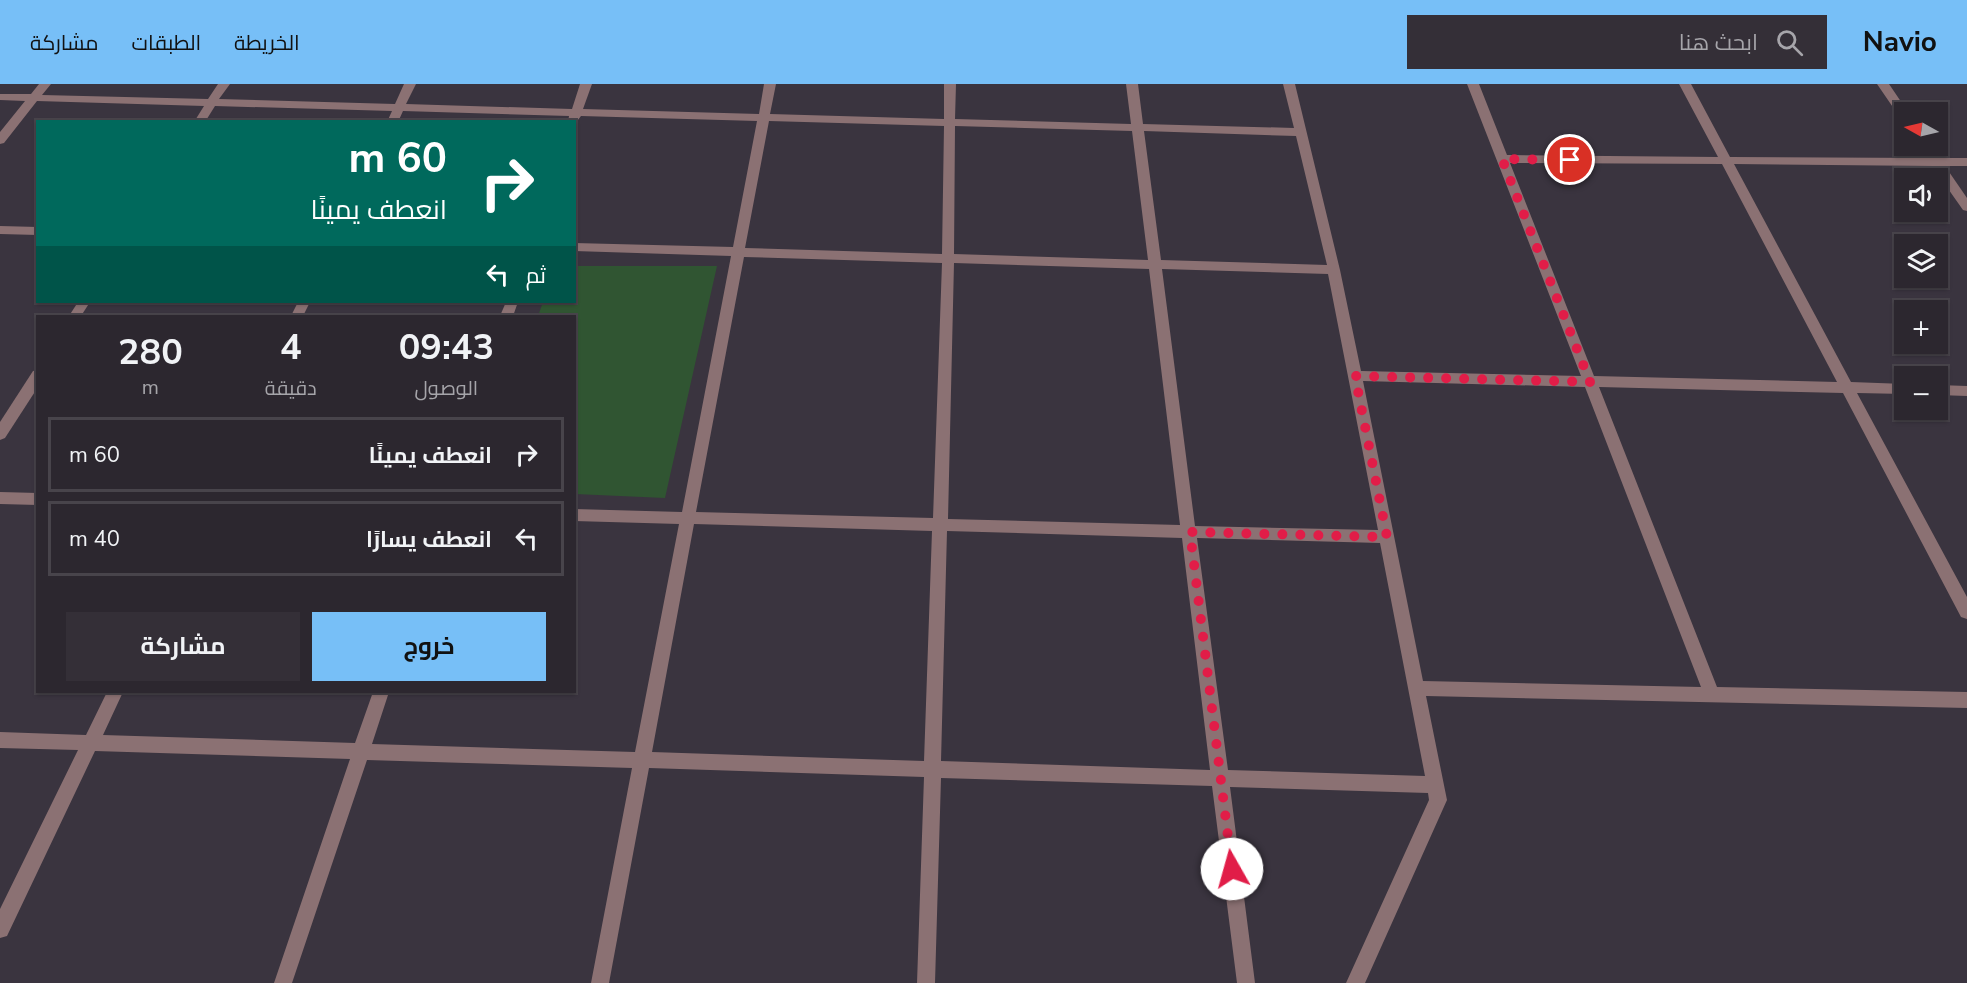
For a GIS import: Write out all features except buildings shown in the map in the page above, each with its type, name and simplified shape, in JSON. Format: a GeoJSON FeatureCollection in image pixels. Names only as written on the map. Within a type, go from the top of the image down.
{"type":"FeatureCollection","features":[{"type":"Feature","properties":{"kind":"street"},"geometry":{"type":"LineString","coordinates":[[0,140],[45,84]]}},
{"type":"Feature","properties":{"kind":"street"},"geometry":{"type":"LineString","coordinates":[[200,120],[224,84]]}},
{"type":"Feature","properties":{"kind":"street"},"geometry":{"type":"LineString","coordinates":[[393,120],[410,84]]}},
{"type":"Feature","properties":{"kind":"street"},"geometry":{"type":"LineString","coordinates":[[575,117],[586,84]]}},
{"type":"Feature","properties":{"kind":"street"},"geometry":{"type":"LineString","coordinates":[[600,983],[770,84]]}},
{"type":"Feature","properties":{"kind":"street"},"geometry":{"type":"LineString","coordinates":[[926,983],[948,258],[950,84]]}},
{"type":"Feature","properties":{"kind":"street"},"geometry":{"type":"LineString","coordinates":[[1132,84],[1246,983]]}},
{"type":"Feature","properties":{"kind":"street"},"geometry":{"type":"LineString","coordinates":[[1289,84],[1334,270],[1438,800],[1355,983]]}},
{"type":"Feature","properties":{"kind":"street"},"geometry":{"type":"LineString","coordinates":[[1473,84],[1712,694]]}},
{"type":"Feature","properties":{"kind":"street"},"geometry":{"type":"LineString","coordinates":[[1685,84],[1967,612]]}},
{"type":"Feature","properties":{"kind":"street"},"geometry":{"type":"LineString","coordinates":[[1883,84],[1895,102]]}},
{"type":"Feature","properties":{"kind":"street"},"geometry":{"type":"LineString","coordinates":[[0,97],[399,108],[575,117],[764,118],[1300,132]]}},
{"type":"Feature","properties":{"kind":"street"},"geometry":{"type":"LineString","coordinates":[[1932,156],[1967,207]]}},
{"type":"Feature","properties":{"kind":"street"},"geometry":{"type":"LineString","coordinates":[[1502,159],[1967,162]]}},
{"type":"Feature","properties":{"kind":"street"},"geometry":{"type":"LineString","coordinates":[[0,230],[36,231]]}},
{"type":"Feature","properties":{"kind":"street"},"geometry":{"type":"LineString","coordinates":[[576,247],[1334,270]]}},
{"type":"Feature","properties":{"kind":"street"},"geometry":{"type":"LineString","coordinates":[[1355,376],[1894,389]]}},
{"type":"Feature","properties":{"kind":"street"},"geometry":{"type":"LineString","coordinates":[[0,434],[36,378]]}},
{"type":"Feature","properties":{"kind":"street"},"geometry":{"type":"LineString","coordinates":[[1948,390],[1967,391]]}},
{"type":"Feature","properties":{"kind":"street"},"geometry":{"type":"LineString","coordinates":[[0,498],[36,499]]}},
{"type":"Feature","properties":{"kind":"street"},"geometry":{"type":"LineString","coordinates":[[576,515],[1387,537]]}},
{"type":"Feature","properties":{"kind":"street"},"geometry":{"type":"LineString","coordinates":[[1416,688],[1967,700]]}},
{"type":"Feature","properties":{"kind":"street"},"geometry":{"type":"LineString","coordinates":[[0,929],[115,693]]}},
{"type":"Feature","properties":{"kind":"street"},"geometry":{"type":"LineString","coordinates":[[283,983],[381,693]]}},
{"type":"Feature","properties":{"kind":"street"},"geometry":{"type":"LineString","coordinates":[[0,740],[1435,785]]}},
{"type":"Feature","properties":{"kind":"green space"},"geometry":{"type":"Polygon","coordinates":[[[576,266],[717,266],[665,498],[576,494],[576,315],[538,315],[543,303],[576,303],[576,266]]]}},
{"type":"Feature","properties":{"kind":"route"},"geometry":{"type":"LineString","coordinates":[[1232,869],[1190,532],[1387,537],[1355,376],[1590,382],[1502,159],[1570,160]]}}]}
